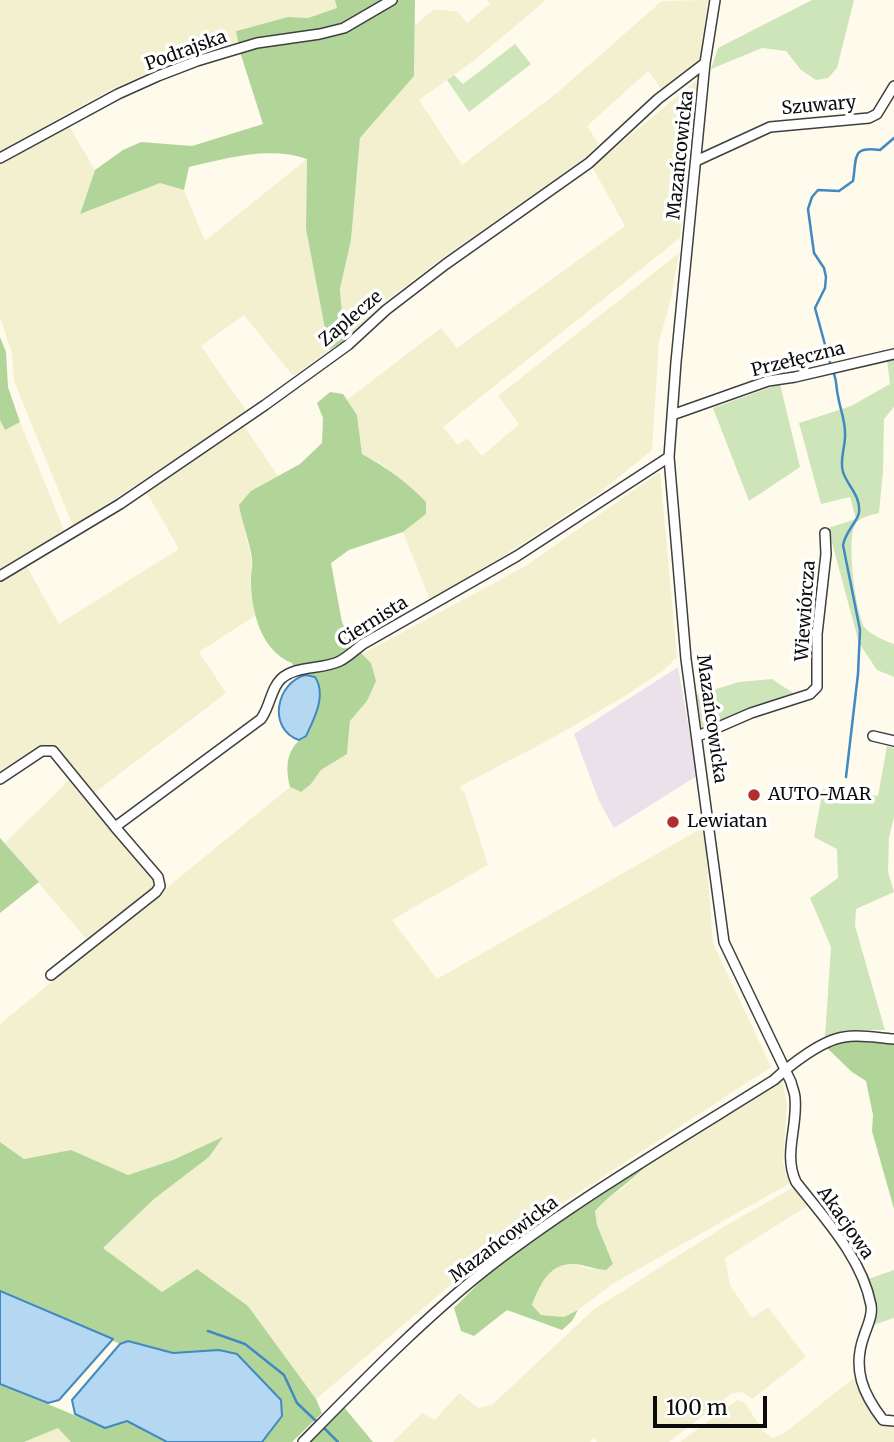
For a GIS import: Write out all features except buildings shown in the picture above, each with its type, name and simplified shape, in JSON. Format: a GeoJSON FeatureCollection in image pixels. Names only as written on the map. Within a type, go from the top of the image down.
{"type":"FeatureCollection","features":[{"type":"Feature","properties":{"kind":"street","name":"Podrajska"},"geometry":{"type":"LineString","coordinates":[[0,158],[118,94],[158,76],[257,43],[320,34],[344,27],[392,0]]}},
{"type":"Feature","properties":{"kind":"street","name":"Mazańcowicka"},"geometry":{"type":"LineString","coordinates":[[303,1442],[406,1342],[496,1262],[664,1148],[774,1080],[786,1069],[724,942],[686,659],[669,457],[705,64],[715,0]]}},
{"type":"Feature","properties":{"kind":"street","name":"Zaplecze"},"geometry":{"type":"LineString","coordinates":[[0,576],[120,504],[348,345],[386,310],[436,271],[589,163],[658,99],[705,64]]}},
{"type":"Feature","properties":{"kind":"street","name":"Szuwary"},"geometry":{"type":"LineString","coordinates":[[696,161],[770,127],[869,118],[877,114],[894,86]]}},
{"type":"Feature","properties":{"kind":"street","name":"Przełęczna"},"geometry":{"type":"LineString","coordinates":[[672,415],[768,381],[894,354]]}},
{"type":"Feature","properties":{"kind":"street","name":"Ciernista"},"geometry":{"type":"LineString","coordinates":[[115,827],[261,719],[268,710],[279,681],[291,672],[341,661],[363,644],[517,556],[669,457]]}},
{"type":"Feature","properties":{"kind":"street","name":"Wiewiórcza"},"geometry":{"type":"LineString","coordinates":[[698,736],[751,713],[810,694],[817,687],[817,634],[826,554],[825,533]]}},
{"type":"Feature","properties":{"kind":"street"},"geometry":{"type":"LineString","coordinates":[[873,736],[894,741]]}},
{"type":"Feature","properties":{"kind":"street"},"geometry":{"type":"LineString","coordinates":[[0,779],[42,751],[53,751],[158,877],[160,886],[156,892],[51,975]]}},
{"type":"Feature","properties":{"kind":"street"},"geometry":{"type":"LineString","coordinates":[[786,1069],[825,1044],[844,1037],[894,1039]]}},
{"type":"Feature","properties":{"kind":"street","name":"Akacjowa"},"geometry":{"type":"LineString","coordinates":[[786,1069],[795,1098],[790,1152],[792,1172],[796,1182],[854,1261],[867,1286],[872,1309],[858,1355],[858,1374],[869,1402],[883,1420],[894,1421]]}},
{"type":"Feature","properties":{"kind":"shaded area"},"geometry":{"type":"Polygon","coordinates":[[[0,0],[335,0],[337,8],[308,18],[288,17],[237,30],[238,42],[180,59],[112,89],[0,151],[0,0]]]}},
{"type":"Feature","properties":{"kind":"shaded area"},"geometry":{"type":"Polygon","coordinates":[[[487,0],[546,0],[476,59],[419,100],[462,165],[558,92],[662,1],[708,0],[699,62],[662,90],[648,71],[587,126],[599,144],[585,158],[442,258],[382,304],[344,341],[340,289],[351,240],[360,138],[414,76],[415,25],[434,9],[458,12],[467,23],[490,4],[487,0]]]}},
{"type":"Feature","properties":{"kind":"shaded area"},"geometry":{"type":"Polygon","coordinates":[[[697,80],[680,238],[443,427],[458,445],[467,438],[482,456],[519,424],[498,396],[679,253],[670,303],[659,341],[652,450],[598,494],[430,600],[403,532],[426,514],[385,466],[362,454],[357,415],[347,400],[441,328],[457,348],[625,226],[592,167],[697,80]]]}},
{"type":"Feature","properties":{"kind":"shaded area"},"geometry":{"type":"Polygon","coordinates":[[[69,126],[95,170],[80,213],[160,183],[184,190],[205,241],[307,159],[306,229],[329,350],[293,376],[244,315],[201,346],[247,412],[73,526],[14,381],[12,354],[0,317],[0,163],[69,126]]]}},
{"type":"Feature","properties":{"kind":"shaded area"},"geometry":{"type":"Polygon","coordinates":[[[0,420],[5,429],[20,422],[64,530],[0,572],[0,420]]]}},
{"type":"Feature","properties":{"kind":"shaded area"},"geometry":{"type":"Polygon","coordinates":[[[244,426],[278,476],[251,491],[242,520],[252,560],[251,581],[255,616],[199,652],[226,693],[93,794],[61,752],[52,746],[43,745],[0,773],[0,582],[26,565],[59,624],[179,549],[147,493],[244,426]]]}},
{"type":"Feature","properties":{"kind":"shaded area"},"geometry":{"type":"Polygon","coordinates":[[[660,472],[677,657],[664,670],[625,696],[459,787],[465,793],[488,865],[392,920],[437,979],[704,827],[713,943],[771,1067],[494,1248],[316,1399],[248,1306],[197,1269],[162,1292],[103,1248],[154,1199],[209,1157],[222,1138],[173,1160],[128,1175],[71,1150],[24,1159],[0,1142],[0,1024],[290,787],[301,792],[321,770],[347,754],[350,721],[367,701],[371,663],[362,654],[524,567],[660,472]]]}},
{"type":"Feature","properties":{"kind":"shaded area"},"geometry":{"type":"Polygon","coordinates":[[[678,667],[697,776],[614,828],[599,801],[574,734],[678,667]]]}},
{"type":"Feature","properties":{"kind":"shaded area"},"geometry":{"type":"Polygon","coordinates":[[[71,778],[154,878],[155,885],[87,940],[5,843],[71,778]]]}},
{"type":"Feature","properties":{"kind":"shaded area"},"geometry":{"type":"Polygon","coordinates":[[[782,1079],[787,1104],[783,1163],[790,1183],[614,1283],[578,1310],[564,1317],[541,1315],[532,1305],[542,1282],[554,1267],[574,1264],[590,1269],[613,1264],[597,1225],[595,1211],[605,1200],[626,1186],[647,1165],[782,1079]]]}},
{"type":"Feature","properties":{"kind":"shaded area"},"geometry":{"type":"Polygon","coordinates":[[[794,1187],[809,1205],[725,1258],[730,1285],[752,1318],[768,1307],[806,1357],[752,1399],[742,1392],[732,1393],[669,1442],[597,1442],[594,1438],[590,1442],[393,1442],[422,1413],[435,1420],[459,1393],[478,1408],[492,1405],[593,1310],[725,1226],[794,1187]]]}},
{"type":"Feature","properties":{"kind":"shaded area"},"geometry":{"type":"Polygon","coordinates":[[[855,1377],[866,1404],[882,1425],[894,1426],[894,1442],[680,1442],[737,1400],[744,1402],[765,1433],[772,1438],[783,1434],[855,1377]]]}},
{"type":"Feature","properties":{"kind":"shaded area"},"geometry":{"type":"Polygon","coordinates":[[[58,1428],[71,1442],[24,1442],[29,1439],[58,1428]]]}},
{"type":"Feature","properties":{"kind":"green space"},"geometry":{"type":"Polygon","coordinates":[[[335,0],[415,0],[414,76],[360,138],[351,240],[340,289],[344,341],[329,350],[306,229],[307,159],[263,153],[189,167],[184,190],[160,183],[80,214],[95,170],[123,150],[141,142],[192,146],[263,124],[236,31],[288,17],[308,18],[337,8],[335,0]]]}},
{"type":"Feature","properties":{"kind":"green space"},"geometry":{"type":"Polygon","coordinates":[[[812,0],[854,0],[837,68],[828,78],[816,80],[801,70],[786,51],[762,48],[711,69],[718,48],[812,0]]]}},
{"type":"Feature","properties":{"kind":"green space"},"geometry":{"type":"Polygon","coordinates":[[[515,44],[531,64],[469,112],[447,80],[454,75],[463,84],[515,44]]]}},
{"type":"Feature","properties":{"kind":"green space"},"geometry":{"type":"Polygon","coordinates":[[[0,337],[6,352],[8,387],[20,422],[5,430],[0,420],[0,337]]]}},
{"type":"Feature","properties":{"kind":"green space"},"geometry":{"type":"Polygon","coordinates":[[[887,360],[894,360],[894,407],[884,419],[879,513],[857,522],[852,533],[852,546],[858,609],[865,628],[894,644],[894,677],[877,670],[859,643],[828,528],[856,519],[850,497],[821,504],[799,423],[851,406],[890,384],[887,360]]]}},
{"type":"Feature","properties":{"kind":"green space"},"geometry":{"type":"Polygon","coordinates":[[[780,384],[800,467],[749,501],[713,408],[780,384]]]}},
{"type":"Feature","properties":{"kind":"green space"},"geometry":{"type":"Polygon","coordinates":[[[330,392],[343,394],[357,415],[362,454],[396,475],[419,495],[426,502],[426,514],[403,532],[349,550],[331,563],[342,622],[353,645],[371,663],[376,681],[367,701],[350,721],[347,754],[321,770],[301,792],[290,787],[289,758],[294,746],[306,736],[320,699],[306,675],[297,677],[292,663],[273,649],[260,629],[251,592],[252,558],[239,505],[251,491],[300,464],[322,443],[323,418],[317,403],[330,392]]]}},
{"type":"Feature","properties":{"kind":"green space"},"geometry":{"type":"Polygon","coordinates":[[[772,679],[796,695],[750,707],[702,729],[697,695],[739,682],[772,679]]]}},
{"type":"Feature","properties":{"kind":"green space"},"geometry":{"type":"Polygon","coordinates":[[[887,746],[894,748],[894,817],[889,838],[888,872],[894,892],[856,909],[855,926],[885,1030],[845,1030],[825,1037],[831,947],[810,898],[838,878],[837,849],[814,837],[823,789],[878,796],[887,746]]]}},
{"type":"Feature","properties":{"kind":"green space"},"geometry":{"type":"Polygon","coordinates":[[[0,838],[39,882],[0,913],[0,838]]]}},
{"type":"Feature","properties":{"kind":"green space"},"geometry":{"type":"Polygon","coordinates":[[[848,1041],[894,1044],[894,1209],[872,1131],[873,1115],[866,1081],[852,1072],[826,1047],[848,1041]]]}},
{"type":"Feature","properties":{"kind":"green space"},"geometry":{"type":"Polygon","coordinates":[[[223,1137],[209,1157],[154,1199],[103,1248],[162,1292],[197,1269],[248,1306],[316,1399],[322,1413],[292,1442],[262,1442],[282,1416],[219,1350],[173,1353],[128,1341],[120,1344],[0,1291],[0,1142],[24,1159],[71,1150],[128,1175],[173,1160],[223,1137]]]}},
{"type":"Feature","properties":{"kind":"green space"},"geometry":{"type":"Polygon","coordinates":[[[647,1165],[595,1211],[597,1225],[613,1264],[606,1270],[577,1264],[564,1265],[551,1272],[538,1290],[532,1305],[541,1315],[564,1317],[578,1310],[572,1321],[562,1330],[507,1310],[474,1336],[461,1331],[454,1308],[490,1272],[537,1237],[647,1165]]]}},
{"type":"Feature","properties":{"kind":"green space"},"geometry":{"type":"Polygon","coordinates":[[[894,1270],[894,1318],[873,1325],[878,1308],[868,1279],[894,1270]]]}},
{"type":"Feature","properties":{"kind":"green space"},"geometry":{"type":"Polygon","coordinates":[[[0,1384],[105,1428],[127,1421],[167,1442],[71,1442],[58,1428],[24,1442],[0,1442],[0,1384]]]}},
{"type":"Feature","properties":{"kind":"green space"},"geometry":{"type":"Polygon","coordinates":[[[343,1406],[373,1442],[308,1442],[343,1406]]]}},
{"type":"Feature","properties":{"kind":"water"},"geometry":{"type":"Polygon","coordinates":[[[306,675],[315,677],[320,699],[306,736],[299,740],[282,726],[279,706],[288,687],[296,679],[306,675]]]}},
{"type":"Feature","properties":{"kind":"water"},"geometry":{"type":"Polygon","coordinates":[[[0,1291],[113,1339],[59,1400],[48,1403],[0,1384],[0,1291]]]}},
{"type":"Feature","properties":{"kind":"water"},"geometry":{"type":"Polygon","coordinates":[[[128,1341],[173,1353],[219,1350],[237,1354],[281,1400],[282,1416],[262,1442],[167,1442],[127,1421],[105,1428],[75,1414],[72,1400],[120,1344],[128,1341]]]}},
{"type":"Feature","properties":{"kind":"waterway"},"geometry":{"type":"LineString","coordinates":[[830,363],[815,308],[825,288],[826,277],[824,268],[814,253],[808,209],[818,190],[839,191],[853,181],[857,155],[860,152],[880,150],[894,138]]}},
{"type":"Feature","properties":{"kind":"waterway"},"geometry":{"type":"LineString","coordinates":[[834,374],[845,428],[842,467],[859,506],[858,515],[843,545],[860,630],[858,674],[846,777]]}},
{"type":"Feature","properties":{"kind":"waterway"},"geometry":{"type":"LineString","coordinates":[[208,1331],[245,1344],[284,1375],[297,1403],[317,1422]]}},
{"type":"Feature","properties":{"kind":"waterway"},"geometry":{"type":"LineString","coordinates":[[322,1426],[338,1442]]}},
{"type":"Feature","properties":{"kind":"place","name":"AUTO-MAR"},"geometry":{"type":"Point","coordinates":[754,795]}},
{"type":"Feature","properties":{"kind":"place","name":"Lewiatan"},"geometry":{"type":"Point","coordinates":[673,822]}}]}
